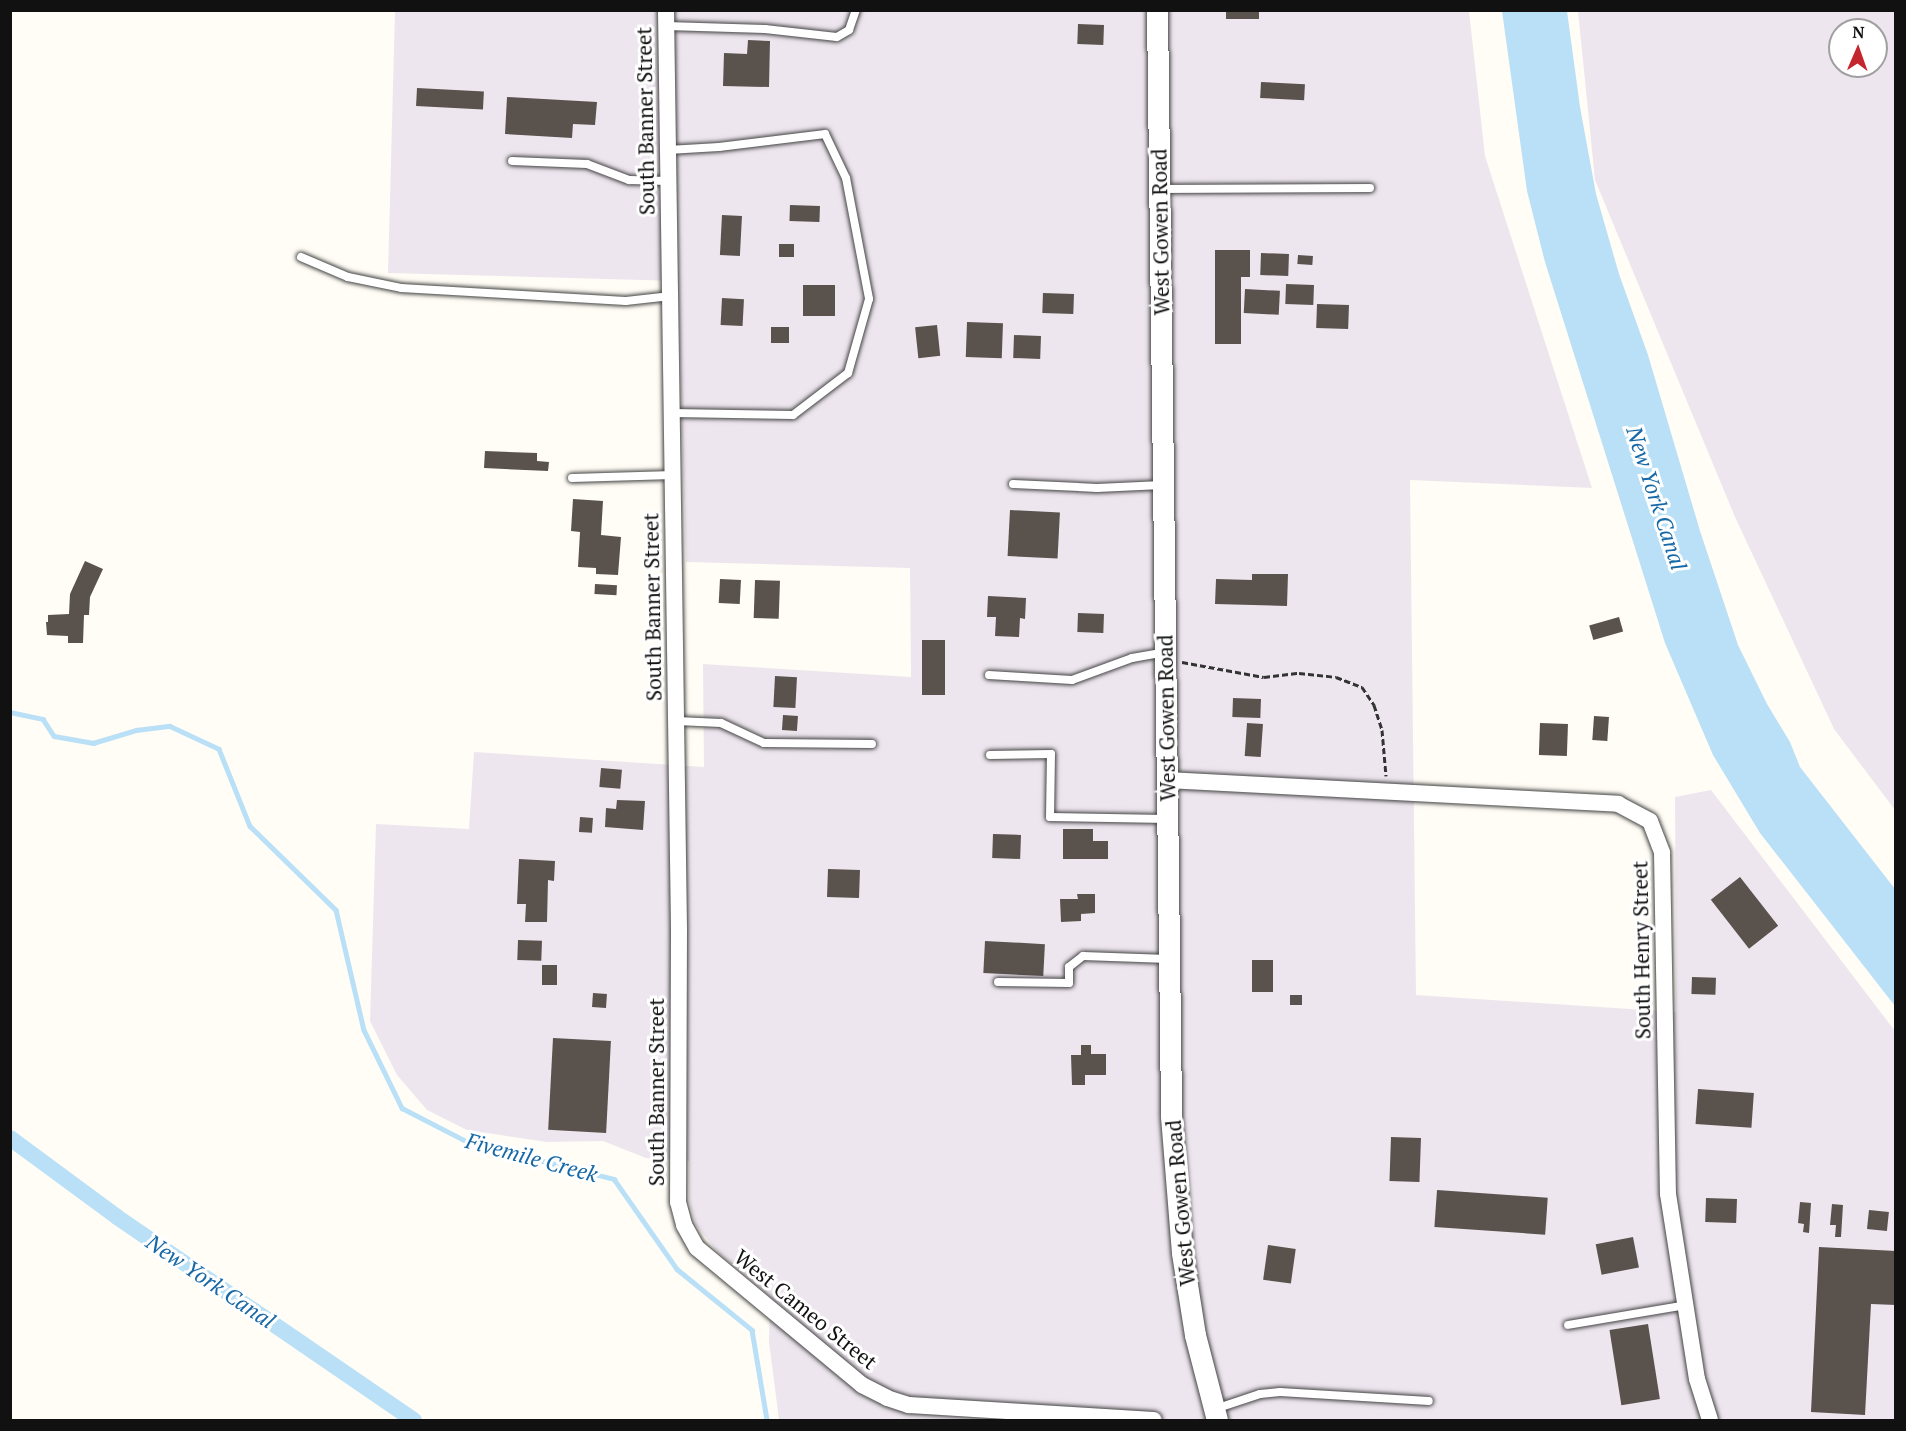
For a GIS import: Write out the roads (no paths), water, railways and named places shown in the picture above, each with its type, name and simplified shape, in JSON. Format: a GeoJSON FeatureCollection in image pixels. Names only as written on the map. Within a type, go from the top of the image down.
{"type":"FeatureCollection","features":[{"type":"Feature","properties":{"kind":"street","name":"West Gowen Road"},"geometry":{"type":"LineString","coordinates":[[1157,10],[1171,1116],[1182,1253],[1195,1335],[1216,1415]]}},
{"type":"Feature","properties":{"kind":"street","name":"South Banner Street"},"geometry":{"type":"LineString","coordinates":[[666,18],[680,929],[678,1202]]}},
{"type":"Feature","properties":{"kind":"street","name":"South Henry Street"},"geometry":{"type":"LineString","coordinates":[[1167,780],[1618,804],[1650,820],[1662,853],[1668,1194],[1697,1379],[1710,1420]]}},
{"type":"Feature","properties":{"kind":"street","name":"West Cameo Street"},"geometry":{"type":"LineString","coordinates":[[678,1202],[684,1225],[697,1248],[861,1385],[887,1398],[909,1405],[1154,1420]]}},
{"type":"Feature","properties":{"kind":"lane"},"geometry":{"type":"LineString","coordinates":[[666,18],[837,37],[849,30],[856,10]]}},
{"type":"Feature","properties":{"kind":"lane"},"geometry":{"type":"LineString","coordinates":[[668,150],[719,147],[825,134],[846,178],[869,299],[848,373],[793,415],[672,413]]}},
{"type":"Feature","properties":{"kind":"lane"},"geometry":{"type":"LineString","coordinates":[[512,160],[587,164],[629,180],[669,181]]}},
{"type":"Feature","properties":{"kind":"lane"},"geometry":{"type":"LineString","coordinates":[[1159,189],[1370,188]]}},
{"type":"Feature","properties":{"kind":"lane"},"geometry":{"type":"LineString","coordinates":[[302,257],[348,277],[401,288],[626,301],[670,296]]}},
{"type":"Feature","properties":{"kind":"lane"},"geometry":{"type":"LineString","coordinates":[[572,478],[673,475]]}},
{"type":"Feature","properties":{"kind":"lane"},"geometry":{"type":"LineString","coordinates":[[1013,484],[1097,488],[1163,485]]}},
{"type":"Feature","properties":{"kind":"lane"},"geometry":{"type":"LineString","coordinates":[[988,675],[1072,680],[1131,658],[1165,655]]}},
{"type":"Feature","properties":{"kind":"lane"},"geometry":{"type":"LineString","coordinates":[[676,721],[721,723],[764,743],[872,744]]}},
{"type":"Feature","properties":{"kind":"lane"},"geometry":{"type":"LineString","coordinates":[[990,755],[1051,754],[1050,817],[1167,819]]}},
{"type":"Feature","properties":{"kind":"lane"},"geometry":{"type":"LineString","coordinates":[[998,982],[1069,983],[1069,967],[1083,956],[1169,959]]}},
{"type":"Feature","properties":{"kind":"lane"},"geometry":{"type":"LineString","coordinates":[[1568,1325],[1686,1305]]}},
{"type":"Feature","properties":{"kind":"lane"},"geometry":{"type":"LineString","coordinates":[[1216,1415],[1260,1394],[1280,1392],[1429,1401]]}},
{"type":"Feature","properties":{"kind":"water"},"geometry":{"type":"Polygon","coordinates":[[[1502,11],[1567,11],[1580,107],[1596,194],[1619,274],[1648,355],[1700,531],[1738,645],[1767,704],[1790,742],[1800,767],[1895,889],[1895,1006],[1760,833],[1713,755],[1665,643],[1545,262],[1527,191],[1502,11]]]}},
{"type":"Feature","properties":{"kind":"waterway","name":"Fivemile Creek"},"geometry":{"type":"LineString","coordinates":[[10,712],[43,719],[54,736],[93,743],[136,730],[170,726],[219,749],[250,826],[336,910],[364,1030],[402,1108],[468,1142],[614,1179],[677,1269],[752,1330],[767,1420]]}},
{"type":"Feature","properties":{"kind":"waterway","name":"New York Canal"},"geometry":{"type":"LineString","coordinates":[[10,1138],[117,1217],[414,1420]]}}]}
